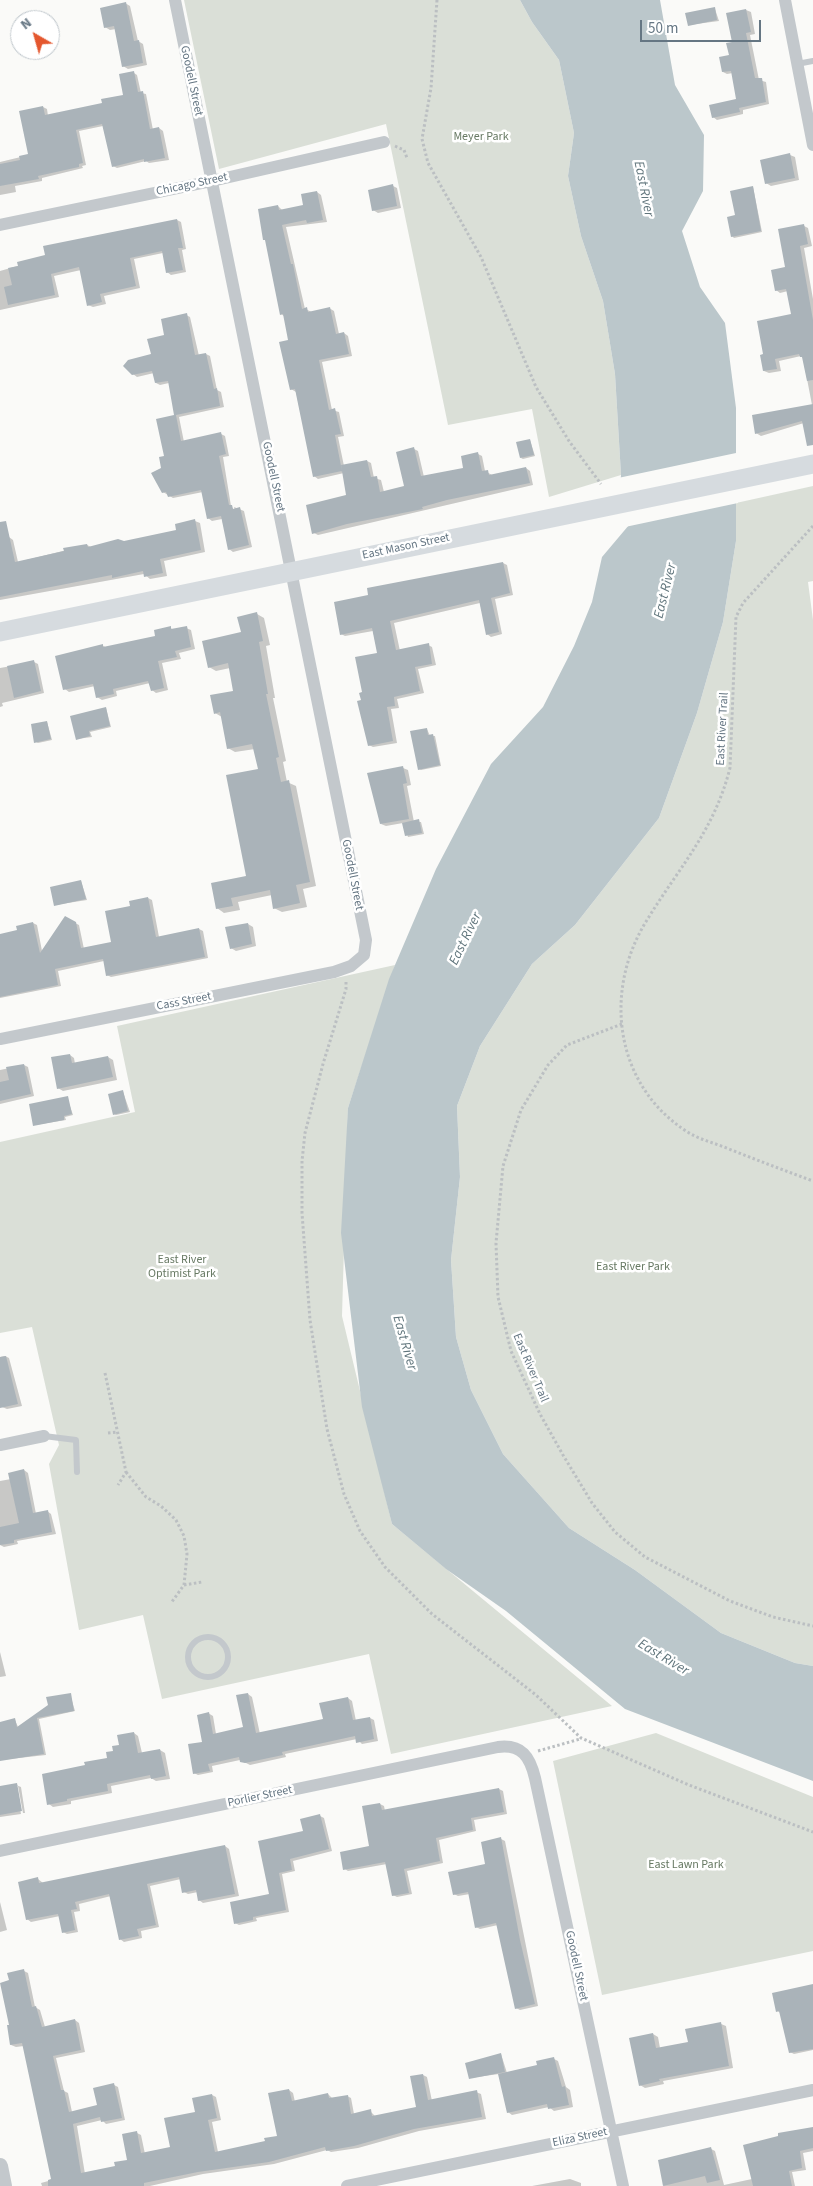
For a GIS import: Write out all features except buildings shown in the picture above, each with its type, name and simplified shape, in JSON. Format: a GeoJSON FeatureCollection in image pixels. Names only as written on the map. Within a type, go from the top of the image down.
{"type":"FeatureCollection","features":[{"type":"Feature","properties":{"kind":"main road","name":"East Mason Street"},"geometry":{"type":"LineString","coordinates":[[0,632],[813,464]]}},
{"type":"Feature","properties":{"kind":"street","name":"Goodell Street"},"geometry":{"type":"LineString","coordinates":[[175,0],[366,940],[364,955]]}},
{"type":"Feature","properties":{"kind":"street"},"geometry":{"type":"LineString","coordinates":[[785,0],[813,145]]}},
{"type":"Feature","properties":{"kind":"street","name":"Chicago Street"},"geometry":{"type":"LineString","coordinates":[[0,225],[212,182],[384,142]]}},
{"type":"Feature","properties":{"kind":"street","name":"Cass Street"},"geometry":{"type":"LineString","coordinates":[[0,1039],[344,969],[364,955]]}},
{"type":"Feature","properties":{"kind":"street"},"geometry":{"type":"LineString","coordinates":[[0,1445],[44,1436]]}},
{"type":"Feature","properties":{"kind":"street","name":"Porlier Street"},"geometry":{"type":"LineString","coordinates":[[0,1851],[498,1747],[507,1746],[524,1752]]}},
{"type":"Feature","properties":{"kind":"street","name":"Goodell Street"},"geometry":{"type":"LineString","coordinates":[[524,1752],[535,1778],[612,2131],[622,2186]]}},
{"type":"Feature","properties":{"kind":"street","name":"Eliza Street"},"geometry":{"type":"LineString","coordinates":[[347,2186],[813,2090]]}},
{"type":"Feature","properties":{"kind":"street"},"geometry":{"type":"LineString","coordinates":[[0,2166],[4,2186]]}},
{"type":"Feature","properties":{"kind":"lane"},"geometry":{"type":"LineString","coordinates":[[797,64],[813,61]]}},
{"type":"Feature","properties":{"kind":"lane"},"geometry":{"type":"LineString","coordinates":[[44,1436],[76,1440],[77,1472]]}},
{"type":"Feature","properties":{"kind":"lane"},"geometry":{"type":"LineString","coordinates":[[205,1637],[217,1639],[226,1648],[228,1654],[225,1666],[215,1676],[202,1676],[191,1668],[188,1661],[190,1648],[199,1639],[205,1637]]}},
{"type":"Feature","properties":{"kind":"path"},"geometry":{"type":"LineString","coordinates":[[437,0],[431,88],[422,139],[428,163],[481,257],[536,387],[569,441],[601,484]]}},
{"type":"Feature","properties":{"kind":"path","name":"East River Trail"},"geometry":{"type":"LineString","coordinates":[[813,526],[743,603],[736,617],[730,768],[726,785],[718,808],[702,839],[646,921],[630,954],[620,988],[622,1024],[628,1056],[640,1084],[658,1109],[700,1139],[813,1181]]}},
{"type":"Feature","properties":{"kind":"path"},"geometry":{"type":"LineString","coordinates":[[344,969],[346,990],[323,1064],[305,1133],[302,1161],[302,1197],[306,1284],[312,1336],[328,1428],[344,1494],[360,1531],[385,1567],[432,1614],[536,1695],[581,1738],[689,1785],[813,1832]]}},
{"type":"Feature","properties":{"kind":"path","name":"East River Trail"},"geometry":{"type":"LineString","coordinates":[[622,1024],[567,1045],[548,1065],[521,1110],[503,1166],[496,1242],[498,1297],[511,1351],[540,1414],[563,1455],[592,1503],[615,1532],[645,1557],[730,1601],[773,1617],[813,1626]]}},
{"type":"Feature","properties":{"kind":"path"},"geometry":{"type":"LineString","coordinates":[[104,1374],[126,1472],[146,1497],[161,1506],[176,1520],[184,1536],[188,1554],[184,1585],[171,1603]]}},
{"type":"Feature","properties":{"kind":"path"},"geometry":{"type":"LineString","coordinates":[[108,1433],[117,1432]]}},
{"type":"Feature","properties":{"kind":"path"},"geometry":{"type":"LineString","coordinates":[[118,1484],[126,1472]]}},
{"type":"Feature","properties":{"kind":"path"},"geometry":{"type":"LineString","coordinates":[[184,1585],[202,1582]]}},
{"type":"Feature","properties":{"kind":"path"},"geometry":{"type":"LineString","coordinates":[[524,1752],[581,1738]]}},
{"type":"Feature","properties":{"kind":"green space","name":"Meyer Park"},"geometry":{"type":"Polygon","coordinates":[[[184,0],[520,0],[532,22],[559,60],[574,133],[568,176],[581,236],[603,301],[615,374],[621,475],[549,497],[532,409],[448,425],[386,124],[219,169],[184,0]]]}},
{"type":"Feature","properties":{"kind":"green space","name":"East River Park"},"geometry":{"type":"Polygon","coordinates":[[[813,486],[813,581],[808,582],[813,620],[813,1666],[795,1663],[721,1633],[635,1570],[569,1528],[503,1454],[471,1390],[456,1337],[451,1260],[460,1177],[457,1106],[480,1046],[532,964],[575,925],[659,818],[697,713],[723,622],[736,541],[736,503],[813,486]]]}},
{"type":"Feature","properties":{"kind":"green space","name":"East River Optimist Park"},"geometry":{"type":"Polygon","coordinates":[[[395,965],[348,1108],[342,1316],[392,1524],[612,1706],[391,1754],[369,1654],[162,1699],[143,1615],[79,1630],[49,1464],[59,1445],[32,1327],[0,1333],[0,1142],[135,1112],[117,1026],[395,965]]]}},
{"type":"Feature","properties":{"kind":"green space","name":"East Lawn Park"},"geometry":{"type":"Polygon","coordinates":[[[656,1733],[813,1797],[813,1951],[602,1995],[553,1761],[656,1733]]]}},
{"type":"Feature","properties":{"kind":"water","name":"East River"},"geometry":{"type":"Polygon","coordinates":[[[520,0],[660,0],[675,85],[704,135],[703,191],[682,231],[700,287],[725,323],[736,408],[736,541],[723,622],[697,713],[659,818],[575,925],[532,964],[480,1046],[457,1106],[460,1177],[451,1260],[456,1337],[471,1390],[503,1454],[569,1528],[635,1570],[721,1633],[795,1663],[813,1666],[813,1781],[625,1709],[506,1611],[446,1569],[392,1524],[362,1407],[341,1233],[348,1108],[389,979],[436,869],[491,764],[543,707],[574,646],[592,602],[602,557],[629,525],[619,503],[621,475],[615,374],[603,301],[581,236],[568,176],[574,133],[559,60],[532,22],[520,0]]]}},
{"type":"Feature","properties":{"kind":"pier"},"geometry":{"type":"Polygon","coordinates":[[[736,453],[738,465],[738,503],[625,527],[617,495],[618,478],[736,453]]]}}]}
